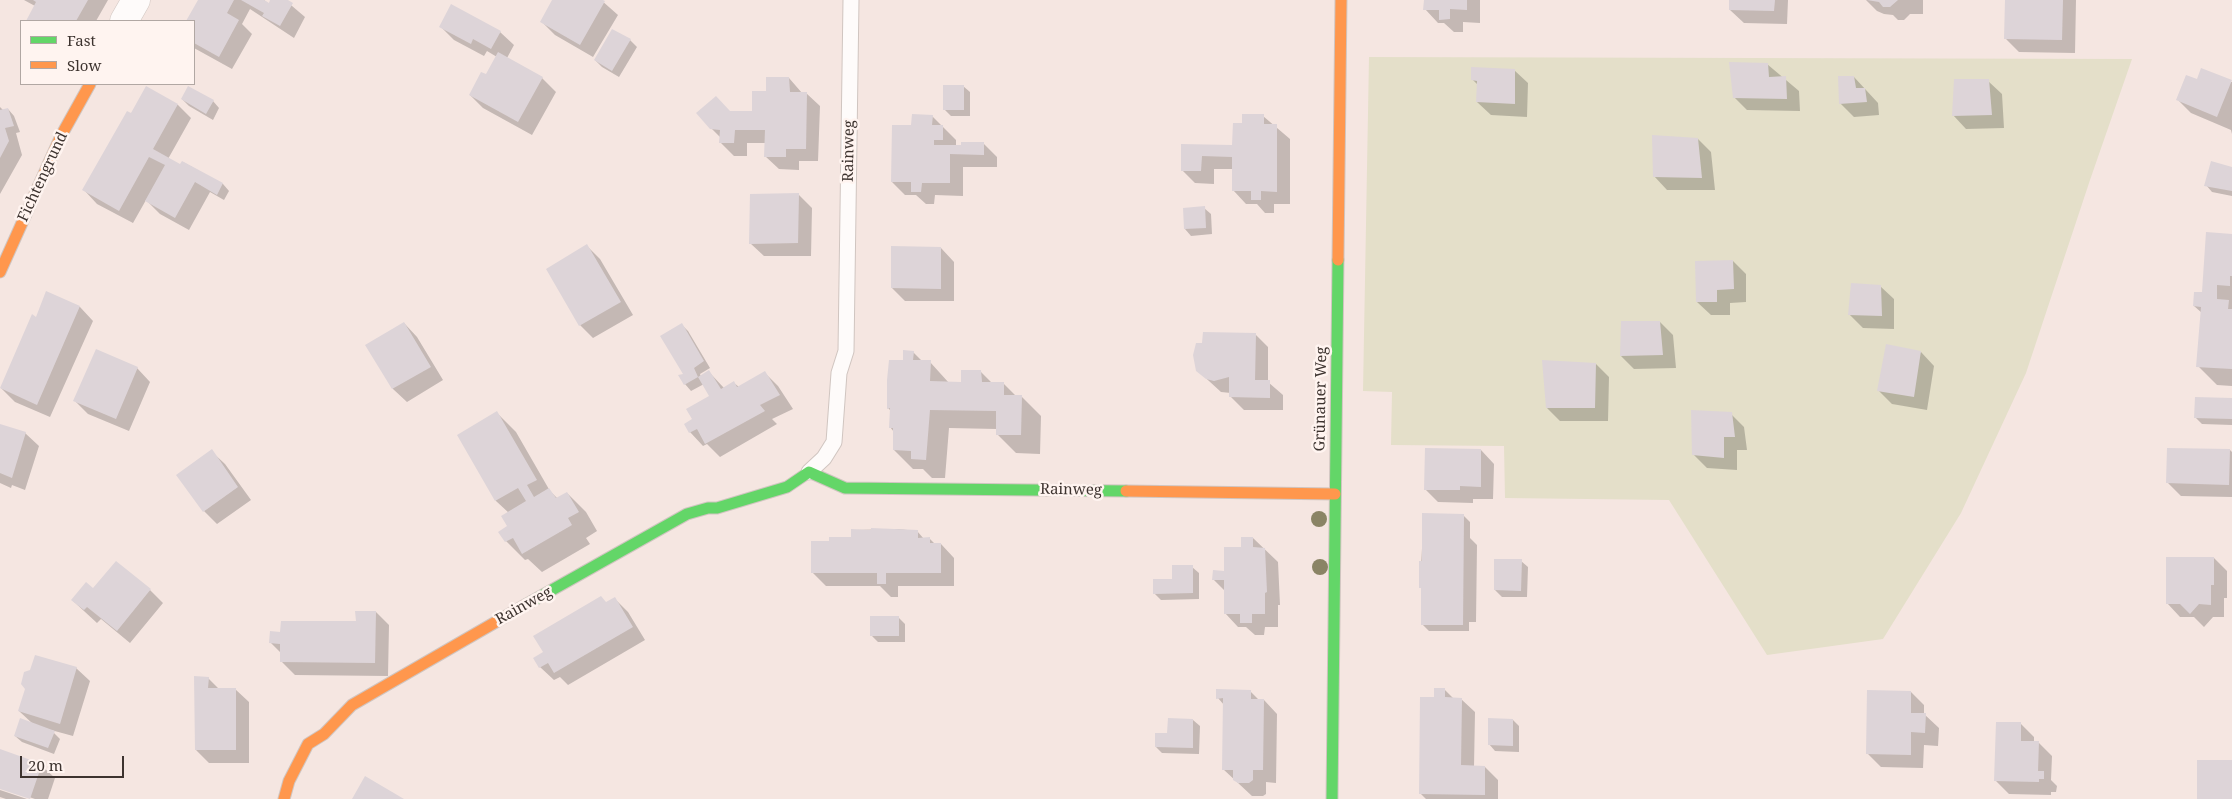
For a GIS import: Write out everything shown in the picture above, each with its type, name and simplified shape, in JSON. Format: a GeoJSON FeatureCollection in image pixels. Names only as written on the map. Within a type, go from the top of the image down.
{"type":"FeatureCollection","features":[{"type":"Feature","properties":{"kind":"street"},"geometry":{"type":"LineString","coordinates":[[125,20],[136,0]]}},
{"type":"Feature","properties":{"kind":"street","name":"Grünauer Weg"},"geometry":{"type":"LineString","coordinates":[[1332,799],[1341,0]]}},
{"type":"Feature","properties":{"kind":"street","name":"Fichtengrund"},"geometry":{"type":"LineString","coordinates":[[0,272],[61,136],[89,85]]}},
{"type":"Feature","properties":{"kind":"street","name":"Rainweg"},"geometry":{"type":"LineString","coordinates":[[284,799],[289,781],[308,744],[324,734],[352,705],[510,613],[687,514],[708,508],[717,508],[787,487],[809,472],[845,488],[1336,494]]}},
{"type":"Feature","properties":{"kind":"lane","name":"Rainweg"},"geometry":{"type":"LineString","coordinates":[[809,472],[824,458],[834,442],[839,373],[846,351],[851,0]]}},
{"type":"Feature","properties":{"kind":"shaded area"},"geometry":{"type":"Polygon","coordinates":[[[1369,57],[2132,59],[2026,373],[1961,513],[1883,639],[1767,655],[1669,500],[1505,498],[1504,446],[1391,445],[1392,392],[1363,391],[1369,57]]]}},
{"type":"Feature","properties":{"kind":"building"},"geometry":{"type":"Polygon","coordinates":[[[33,0],[88,0],[77,20],[27,20],[36,2],[33,0]]]}},
{"type":"Feature","properties":{"kind":"building"},"geometry":{"type":"Polygon","coordinates":[[[198,0],[234,0],[227,13],[239,20],[219,57],[195,44],[195,20],[187,20],[198,0]]]}},
{"type":"Feature","properties":{"kind":"building"},"geometry":{"type":"Polygon","coordinates":[[[241,0],[264,0],[269,3],[270,0],[288,0],[293,3],[280,26],[262,16],[264,13],[241,0]]]}},
{"type":"Feature","properties":{"kind":"building"},"geometry":{"type":"Polygon","coordinates":[[[552,0],[605,1],[580,45],[540,22],[552,0]]]}},
{"type":"Feature","properties":{"kind":"building"},"geometry":{"type":"Polygon","coordinates":[[[1424,0],[1467,0],[1467,10],[1450,9],[1450,19],[1439,20],[1439,10],[1423,10],[1424,0]]]}},
{"type":"Feature","properties":{"kind":"building"},"geometry":{"type":"Polygon","coordinates":[[[1729,0],[1775,0],[1774,11],[1729,10],[1729,0]]]}},
{"type":"Feature","properties":{"kind":"building"},"geometry":{"type":"Polygon","coordinates":[[[1867,0],[1898,0],[1890,7],[1883,7],[1879,2],[1867,0]]]}},
{"type":"Feature","properties":{"kind":"building"},"geometry":{"type":"Polygon","coordinates":[[[2005,0],[2063,0],[2062,40],[2004,39],[2005,0]]]}},
{"type":"Feature","properties":{"kind":"building"},"geometry":{"type":"Polygon","coordinates":[[[451,4],[501,31],[491,49],[473,39],[471,44],[439,27],[451,4]]]}},
{"type":"Feature","properties":{"kind":"building"},"geometry":{"type":"Polygon","coordinates":[[[612,29],[631,39],[612,71],[594,60],[612,29]]]}},
{"type":"Feature","properties":{"kind":"building"},"geometry":{"type":"Polygon","coordinates":[[[498,52],[543,77],[518,122],[469,95],[481,72],[486,74],[498,52]]]}},
{"type":"Feature","properties":{"kind":"building"},"geometry":{"type":"Polygon","coordinates":[[[1729,62],[1768,63],[1769,77],[1786,76],[1787,99],[1733,98],[1729,62]]]}},
{"type":"Feature","properties":{"kind":"building"},"geometry":{"type":"Polygon","coordinates":[[[1471,67],[1515,69],[1515,104],[1476,102],[1477,81],[1471,80],[1471,67]]]}},
{"type":"Feature","properties":{"kind":"building"},"geometry":{"type":"Polygon","coordinates":[[[2201,68],[2232,80],[2217,117],[2176,100],[2186,75],[2197,79],[2201,68]]]}},
{"type":"Feature","properties":{"kind":"building"},"geometry":{"type":"Polygon","coordinates":[[[1838,76],[1854,76],[1856,88],[1865,88],[1867,102],[1839,104],[1838,76]]]}},
{"type":"Feature","properties":{"kind":"building"},"geometry":{"type":"Polygon","coordinates":[[[766,77],[789,77],[790,92],[807,92],[806,149],[786,149],[786,157],[764,157],[765,130],[735,130],[734,143],[719,143],[720,130],[710,129],[696,113],[716,96],[730,111],[752,111],[752,91],[766,91],[766,77]]]}},
{"type":"Feature","properties":{"kind":"building"},"geometry":{"type":"Polygon","coordinates":[[[1954,79],[1989,79],[1992,115],[1952,116],[1954,79]]]}},
{"type":"Feature","properties":{"kind":"building"},"geometry":{"type":"Polygon","coordinates":[[[943,85],[964,85],[964,110],[943,110],[943,85]]]}},
{"type":"Feature","properties":{"kind":"building"},"geometry":{"type":"Polygon","coordinates":[[[146,86],[178,104],[153,149],[180,164],[182,161],[223,183],[217,195],[195,182],[175,218],[145,201],[165,165],[149,157],[119,211],[82,190],[127,111],[131,113],[146,86]]]}},
{"type":"Feature","properties":{"kind":"building"},"geometry":{"type":"Polygon","coordinates":[[[188,86],[214,100],[206,114],[181,99],[188,86]]]}},
{"type":"Feature","properties":{"kind":"building"},"geometry":{"type":"Polygon","coordinates":[[[8,108],[14,126],[5,128],[9,141],[0,158],[0,110],[8,108]]]}},
{"type":"Feature","properties":{"kind":"building"},"geometry":{"type":"Polygon","coordinates":[[[912,114],[933,115],[932,125],[943,125],[943,140],[934,140],[934,145],[961,145],[961,142],[984,142],[984,155],[950,154],[950,183],[922,183],[921,192],[911,192],[911,182],[891,182],[892,125],[911,125],[912,114]]]}},
{"type":"Feature","properties":{"kind":"building"},"geometry":{"type":"Polygon","coordinates":[[[1242,114],[1264,114],[1264,124],[1277,124],[1277,192],[1261,191],[1261,200],[1251,200],[1251,191],[1232,191],[1232,157],[1202,156],[1201,171],[1181,171],[1181,144],[1232,145],[1233,123],[1242,123],[1242,114]]]}},
{"type":"Feature","properties":{"kind":"building"},"geometry":{"type":"Polygon","coordinates":[[[1652,135],[1698,138],[1702,178],[1653,177],[1652,135]]]}},
{"type":"Feature","properties":{"kind":"building"},"geometry":{"type":"Polygon","coordinates":[[[2211,161],[2232,167],[2232,191],[2204,186],[2211,161]]]}},
{"type":"Feature","properties":{"kind":"building"},"geometry":{"type":"Polygon","coordinates":[[[799,193],[798,243],[749,244],[750,194],[799,193]]]}},
{"type":"Feature","properties":{"kind":"building"},"geometry":{"type":"Polygon","coordinates":[[[1205,206],[1206,228],[1184,229],[1183,208],[1205,206]]]}},
{"type":"Feature","properties":{"kind":"building"},"geometry":{"type":"Polygon","coordinates":[[[2206,232],[2232,234],[2232,276],[2230,276],[2230,286],[2217,285],[2217,299],[2229,300],[2228,309],[2232,309],[2232,369],[2196,367],[2201,307],[2193,306],[2194,292],[2202,292],[2206,232]]]}},
{"type":"Feature","properties":{"kind":"building"},"geometry":{"type":"Polygon","coordinates":[[[587,244],[621,302],[579,326],[546,269],[587,244]]]}},
{"type":"Feature","properties":{"kind":"building"},"geometry":{"type":"Polygon","coordinates":[[[891,246],[941,247],[941,289],[891,288],[891,246]]]}},
{"type":"Feature","properties":{"kind":"building"},"geometry":{"type":"Polygon","coordinates":[[[1733,260],[1734,289],[1717,290],[1717,302],[1696,302],[1695,261],[1733,260]]]}},
{"type":"Feature","properties":{"kind":"building"},"geometry":{"type":"Polygon","coordinates":[[[1851,283],[1881,285],[1882,316],[1848,315],[1851,283]]]}},
{"type":"Feature","properties":{"kind":"building"},"geometry":{"type":"Polygon","coordinates":[[[46,291],[80,306],[37,405],[0,388],[32,314],[36,317],[46,291]]]}},
{"type":"Feature","properties":{"kind":"building"},"geometry":{"type":"Polygon","coordinates":[[[1621,321],[1660,321],[1663,355],[1620,356],[1621,321]]]}},
{"type":"Feature","properties":{"kind":"building"},"geometry":{"type":"Polygon","coordinates":[[[404,322],[431,367],[392,389],[365,345],[404,322]]]}},
{"type":"Feature","properties":{"kind":"building"},"geometry":{"type":"Polygon","coordinates":[[[682,323],[704,361],[694,368],[698,377],[684,385],[678,375],[683,374],[660,336],[682,323]]]}},
{"type":"Feature","properties":{"kind":"building"},"geometry":{"type":"Polygon","coordinates":[[[1203,332],[1256,333],[1255,380],[1270,380],[1270,398],[1229,397],[1229,377],[1214,381],[1206,379],[1196,371],[1193,355],[1196,343],[1202,343],[1203,332]]]}},
{"type":"Feature","properties":{"kind":"building"},"geometry":{"type":"Polygon","coordinates":[[[1886,344],[1921,351],[1914,397],[1877,391],[1886,344]]]}},
{"type":"Feature","properties":{"kind":"building"},"geometry":{"type":"Polygon","coordinates":[[[96,349],[138,367],[116,419],[73,401],[96,349]]]}},
{"type":"Feature","properties":{"kind":"building"},"geometry":{"type":"Polygon","coordinates":[[[903,350],[914,351],[913,360],[931,360],[930,381],[961,382],[961,370],[981,370],[982,382],[1004,382],[1004,395],[1022,395],[1021,435],[996,435],[996,411],[930,410],[926,460],[911,459],[911,451],[893,450],[893,428],[889,428],[890,408],[887,409],[889,360],[903,360],[903,350]]]}},
{"type":"Feature","properties":{"kind":"building"},"geometry":{"type":"Polygon","coordinates":[[[1542,360],[1596,363],[1595,408],[1546,408],[1542,360]]]}},
{"type":"Feature","properties":{"kind":"building"},"geometry":{"type":"Polygon","coordinates":[[[709,370],[721,389],[734,381],[737,387],[765,371],[780,395],[760,405],[765,411],[705,444],[697,429],[689,433],[684,424],[692,419],[686,409],[709,396],[698,377],[709,370]]]}},
{"type":"Feature","properties":{"kind":"building"},"geometry":{"type":"Polygon","coordinates":[[[2195,397],[2232,398],[2232,419],[2194,418],[2195,397]]]}},
{"type":"Feature","properties":{"kind":"building"},"geometry":{"type":"Polygon","coordinates":[[[1691,410],[1732,412],[1735,437],[1724,437],[1724,458],[1692,455],[1691,410]]]}},
{"type":"Feature","properties":{"kind":"building"},"geometry":{"type":"Polygon","coordinates":[[[497,411],[537,480],[527,485],[534,497],[549,488],[556,498],[567,492],[579,512],[568,518],[572,525],[522,554],[513,538],[505,542],[498,532],[507,526],[501,516],[526,501],[518,488],[495,501],[457,435],[497,411]]]}},
{"type":"Feature","properties":{"kind":"building"},"geometry":{"type":"Polygon","coordinates":[[[0,424],[26,432],[12,478],[0,473],[0,424]]]}},
{"type":"Feature","properties":{"kind":"building"},"geometry":{"type":"Polygon","coordinates":[[[1425,448],[1481,449],[1481,487],[1460,486],[1460,490],[1424,490],[1425,448]]]}},
{"type":"Feature","properties":{"kind":"building"},"geometry":{"type":"Polygon","coordinates":[[[2167,448],[2230,449],[2229,485],[2166,483],[2167,448]]]}},
{"type":"Feature","properties":{"kind":"building"},"geometry":{"type":"Polygon","coordinates":[[[212,449],[238,487],[203,512],[176,475],[212,449]]]}},
{"type":"Feature","properties":{"kind":"building"},"geometry":{"type":"Polygon","coordinates":[[[1422,513],[1464,514],[1463,625],[1421,625],[1419,561],[1422,561],[1422,513]]]}},
{"type":"Feature","properties":{"kind":"building"},"geometry":{"type":"Polygon","coordinates":[[[871,528],[918,530],[918,538],[930,537],[930,543],[941,543],[941,573],[886,573],[886,584],[877,584],[877,573],[811,573],[811,541],[829,541],[829,537],[851,537],[851,529],[871,530],[871,528]]]}},
{"type":"Feature","properties":{"kind":"building"},"geometry":{"type":"Polygon","coordinates":[[[1241,537],[1253,537],[1253,547],[1265,548],[1267,592],[1265,593],[1265,614],[1252,614],[1252,623],[1240,623],[1240,614],[1224,614],[1224,580],[1212,580],[1213,570],[1224,571],[1224,547],[1241,547],[1241,537]]]}},
{"type":"Feature","properties":{"kind":"building"},"geometry":{"type":"Polygon","coordinates":[[[2166,557],[2214,557],[2214,585],[2211,585],[2211,605],[2199,604],[2190,614],[2180,604],[2166,604],[2166,557]]]}},
{"type":"Feature","properties":{"kind":"building"},"geometry":{"type":"Polygon","coordinates":[[[1494,559],[1522,559],[1521,591],[1494,590],[1494,559]]]}},
{"type":"Feature","properties":{"kind":"building"},"geometry":{"type":"Polygon","coordinates":[[[116,561],[151,589],[117,631],[87,607],[84,610],[71,600],[86,582],[93,588],[116,561]]]}},
{"type":"Feature","properties":{"kind":"building"},"geometry":{"type":"Polygon","coordinates":[[[1172,565],[1193,565],[1193,593],[1153,594],[1153,579],[1172,579],[1172,565]]]}},
{"type":"Feature","properties":{"kind":"building"},"geometry":{"type":"Polygon","coordinates":[[[601,596],[606,602],[615,597],[633,627],[554,673],[548,663],[539,668],[533,658],[543,652],[533,636],[601,596]]]}},
{"type":"Feature","properties":{"kind":"building"},"geometry":{"type":"Polygon","coordinates":[[[355,611],[376,611],[375,663],[280,662],[280,644],[269,643],[270,631],[280,632],[281,621],[356,621],[355,611]]]}},
{"type":"Feature","properties":{"kind":"building"},"geometry":{"type":"Polygon","coordinates":[[[870,616],[899,616],[899,636],[870,636],[870,616]]]}},
{"type":"Feature","properties":{"kind":"building"},"geometry":{"type":"Polygon","coordinates":[[[35,655],[77,667],[60,724],[18,711],[25,689],[21,684],[24,672],[30,670],[35,655]]]}},
{"type":"Feature","properties":{"kind":"building"},"geometry":{"type":"Polygon","coordinates":[[[194,676],[209,677],[208,688],[236,688],[236,750],[195,750],[194,676]]]}},
{"type":"Feature","properties":{"kind":"building"},"geometry":{"type":"Polygon","coordinates":[[[1434,688],[1445,688],[1445,697],[1462,698],[1461,765],[1485,766],[1485,795],[1419,794],[1420,697],[1434,697],[1434,688]]]}},
{"type":"Feature","properties":{"kind":"building"},"geometry":{"type":"Polygon","coordinates":[[[1216,689],[1251,690],[1251,699],[1264,699],[1263,770],[1253,770],[1253,780],[1249,783],[1238,783],[1233,780],[1233,770],[1222,770],[1223,698],[1216,699],[1216,689]]]}},
{"type":"Feature","properties":{"kind":"building"},"geometry":{"type":"Polygon","coordinates":[[[1867,690],[1911,691],[1911,713],[1926,713],[1925,733],[1911,732],[1911,755],[1866,754],[1867,690]]]}},
{"type":"Feature","properties":{"kind":"building"},"geometry":{"type":"Polygon","coordinates":[[[20,718],[55,731],[48,748],[14,736],[20,718]]]}},
{"type":"Feature","properties":{"kind":"building"},"geometry":{"type":"Polygon","coordinates":[[[1168,718],[1193,719],[1193,748],[1155,747],[1155,733],[1167,733],[1168,718]]]}},
{"type":"Feature","properties":{"kind":"building"},"geometry":{"type":"Polygon","coordinates":[[[1488,718],[1513,719],[1513,746],[1488,745],[1488,718]]]}},
{"type":"Feature","properties":{"kind":"building"},"geometry":{"type":"Polygon","coordinates":[[[1996,722],[2021,722],[2021,741],[2039,741],[2038,771],[2044,771],[2044,779],[2039,779],[2039,782],[1994,781],[1996,722]]]}},
{"type":"Feature","properties":{"kind":"building"},"geometry":{"type":"Polygon","coordinates":[[[0,749],[42,764],[30,799],[0,789],[0,749]]]}},
{"type":"Feature","properties":{"kind":"building"},"geometry":{"type":"Polygon","coordinates":[[[2197,760],[2232,760],[2232,799],[2197,799],[2197,760]]]}},
{"type":"Feature","properties":{"kind":"building"},"geometry":{"type":"Polygon","coordinates":[[[365,776],[404,799],[352,799],[365,776]]]}},
{"type":"Feature","properties":{"kind":"traffic: fast"},"geometry":{"type":"LineString","coordinates":[[1332,799],[1338,260]]}},
{"type":"Feature","properties":{"kind":"traffic: fast"},"geometry":{"type":"LineString","coordinates":[[527,604],[687,514],[708,508],[717,508],[787,487],[809,472],[845,488],[1126,491]]}},
{"type":"Feature","properties":{"kind":"traffic: slow"},"geometry":{"type":"LineString","coordinates":[[1338,260],[1341,0]]}},
{"type":"Feature","properties":{"kind":"traffic: slow"},"geometry":{"type":"LineString","coordinates":[[0,272],[61,136],[89,85]]}},
{"type":"Feature","properties":{"kind":"traffic: slow"},"geometry":{"type":"LineString","coordinates":[[1126,491],[1335,494]]}},
{"type":"Feature","properties":{"kind":"traffic: slow"},"geometry":{"type":"LineString","coordinates":[[284,799],[289,781],[308,744],[324,734],[352,705],[527,604]]}}]}
